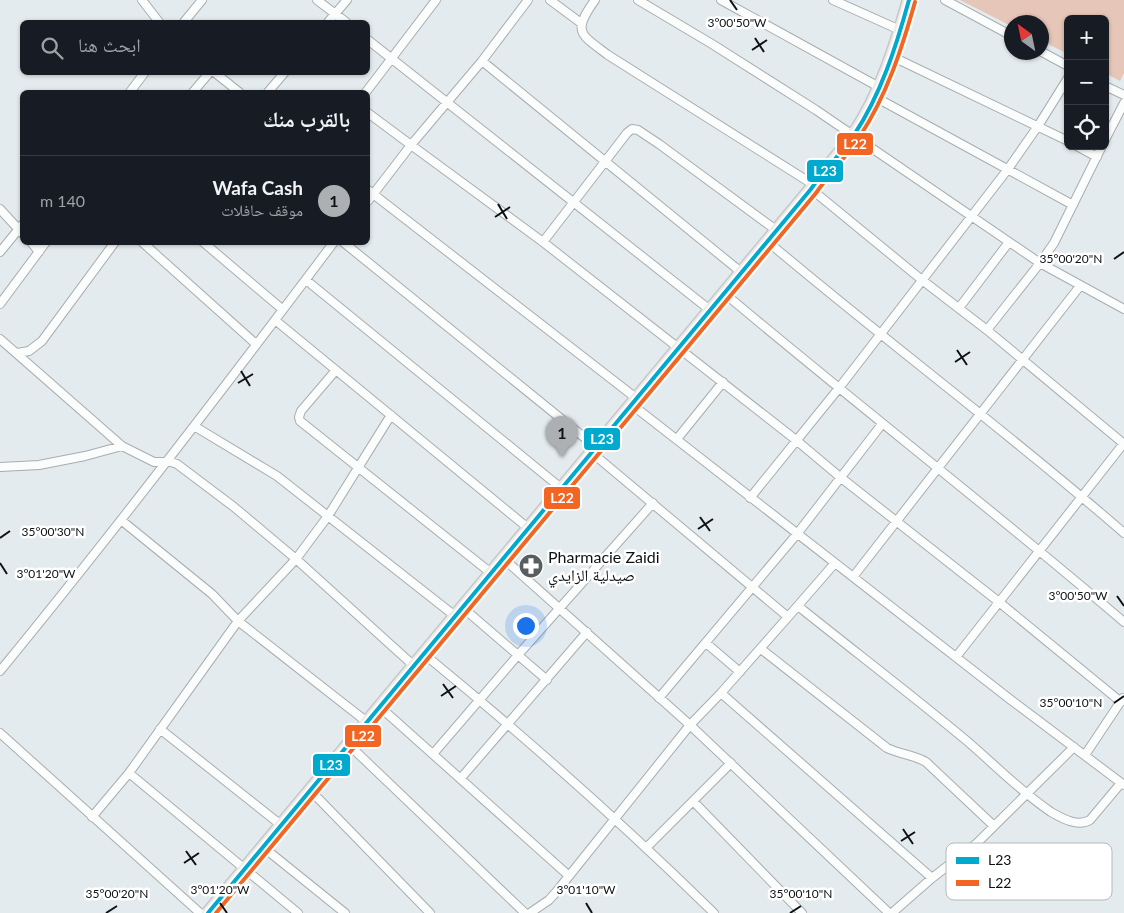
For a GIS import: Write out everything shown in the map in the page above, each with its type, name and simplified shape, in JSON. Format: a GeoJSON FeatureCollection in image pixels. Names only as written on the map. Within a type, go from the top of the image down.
{"type":"FeatureCollection","features":[{"type":"Feature","properties":{"kind":"main road"},"geometry":{"type":"LineString","coordinates":[[208,913],[853,136],[877,92],[909,0]]}},
{"type":"Feature","properties":{"kind":"street"},"geometry":{"type":"LineString","coordinates":[[142,0],[157,20]]}},
{"type":"Feature","properties":{"kind":"street"},"geometry":{"type":"LineString","coordinates":[[186,20],[202,0]]}},
{"type":"Feature","properties":{"kind":"street"},"geometry":{"type":"LineString","coordinates":[[317,0],[343,20]]}},
{"type":"Feature","properties":{"kind":"street"},"geometry":{"type":"LineString","coordinates":[[330,20],[347,0]]}},
{"type":"Feature","properties":{"kind":"street"},"geometry":{"type":"LineString","coordinates":[[368,90],[436,0]]}},
{"type":"Feature","properties":{"kind":"street"},"geometry":{"type":"LineString","coordinates":[[528,0],[482,61],[370,192],[634,401],[676,439],[750,498],[1123,784],[1090,820],[1080,824],[1051,812],[932,713],[798,606]]}},
{"type":"Feature","properties":{"kind":"street"},"geometry":{"type":"LineString","coordinates":[[550,0],[581,23]]}},
{"type":"Feature","properties":{"kind":"street"},"geometry":{"type":"LineString","coordinates":[[595,0],[581,23],[582,32],[587,39],[608,55],[812,187],[922,280],[960,308],[1124,443],[956,657]]}},
{"type":"Feature","properties":{"kind":"street"},"geometry":{"type":"LineString","coordinates":[[638,0],[816,110],[1040,263],[1124,309]]}},
{"type":"Feature","properties":{"kind":"street"},"geometry":{"type":"LineString","coordinates":[[721,0],[1008,169],[1073,205]]}},
{"type":"Feature","properties":{"kind":"street"},"geometry":{"type":"LineString","coordinates":[[833,0],[852,4],[900,30]]}},
{"type":"Feature","properties":{"kind":"street"},"geometry":{"type":"LineString","coordinates":[[945,0],[1004,32]]}},
{"type":"Feature","properties":{"kind":"street"},"geometry":{"type":"LineString","coordinates":[[370,42],[710,310]]}},
{"type":"Feature","properties":{"kind":"street"},"geometry":{"type":"LineString","coordinates":[[891,56],[1064,140]]}},
{"type":"Feature","properties":{"kind":"street"},"geometry":{"type":"LineString","coordinates":[[1049,56],[1064,64]]}},
{"type":"Feature","properties":{"kind":"street"},"geometry":{"type":"LineString","coordinates":[[482,61],[741,272]]}},
{"type":"Feature","properties":{"kind":"street"},"geometry":{"type":"LineString","coordinates":[[132,90],[143,75]]}},
{"type":"Feature","properties":{"kind":"street"},"geometry":{"type":"LineString","coordinates":[[195,90],[207,75]]}},
{"type":"Feature","properties":{"kind":"street"},"geometry":{"type":"LineString","coordinates":[[218,75],[236,90]]}},
{"type":"Feature","properties":{"kind":"street"},"geometry":{"type":"LineString","coordinates":[[270,90],[282,75]]}},
{"type":"Feature","properties":{"kind":"street"},"geometry":{"type":"LineString","coordinates":[[750,498],[839,388],[1008,169],[1064,84]]}},
{"type":"Feature","properties":{"kind":"street"},"geometry":{"type":"LineString","coordinates":[[227,90],[231,86]]}},
{"type":"Feature","properties":{"kind":"street"},"geometry":{"type":"LineString","coordinates":[[1109,88],[1124,95]]}},
{"type":"Feature","properties":{"kind":"street"},"geometry":{"type":"LineString","coordinates":[[1109,132],[1124,103]]}},
{"type":"Feature","properties":{"kind":"street"},"geometry":{"type":"LineString","coordinates":[[370,114],[543,242],[723,382],[896,522],[1122,700],[1085,755]]}},
{"type":"Feature","properties":{"kind":"street"},"geometry":{"type":"LineString","coordinates":[[543,242],[627,132],[632,129],[638,130],[659,144],[776,230]]}},
{"type":"Feature","properties":{"kind":"street"},"geometry":{"type":"LineString","coordinates":[[1084,150],[1097,157]]}},
{"type":"Feature","properties":{"kind":"street"},"geometry":{"type":"LineString","coordinates":[[987,330],[1054,243],[1100,150]]}},
{"type":"Feature","properties":{"kind":"street"},"geometry":{"type":"LineString","coordinates":[[0,209],[20,228]]}},
{"type":"Feature","properties":{"kind":"street"},"geometry":{"type":"LineString","coordinates":[[0,252],[20,230]]}},
{"type":"Feature","properties":{"kind":"street"},"geometry":{"type":"LineString","coordinates":[[766,241],[981,414],[1124,533]]}},
{"type":"Feature","properties":{"kind":"street"},"geometry":{"type":"LineString","coordinates":[[960,308],[1009,242]]}},
{"type":"Feature","properties":{"kind":"street"},"geometry":{"type":"LineString","coordinates":[[33,245],[39,252]]}},
{"type":"Feature","properties":{"kind":"street"},"geometry":{"type":"LineString","coordinates":[[0,304],[44,245]]}},
{"type":"Feature","properties":{"kind":"street"},"geometry":{"type":"LineString","coordinates":[[17,353],[34,348],[42,341],[113,245]]}},
{"type":"Feature","properties":{"kind":"street"},"geometry":{"type":"LineString","coordinates":[[145,245],[256,344]]}},
{"type":"Feature","properties":{"kind":"street"},"geometry":{"type":"LineString","coordinates":[[207,245],[282,309]]}},
{"type":"Feature","properties":{"kind":"street"},"geometry":{"type":"LineString","coordinates":[[0,671],[166,462],[332,245]]}},
{"type":"Feature","properties":{"kind":"street"},"geometry":{"type":"LineString","coordinates":[[347,245],[594,449],[653,503],[788,618]]}},
{"type":"Feature","properties":{"kind":"street"},"geometry":{"type":"LineString","coordinates":[[306,280],[561,488]]}},
{"type":"Feature","properties":{"kind":"street"},"geometry":{"type":"LineString","coordinates":[[853,577],[1080,286]]}},
{"type":"Feature","properties":{"kind":"street"},"geometry":{"type":"LineString","coordinates":[[724,293],[882,424],[1040,550],[1124,622]]}},
{"type":"Feature","properties":{"kind":"street"},"geometry":{"type":"LineString","coordinates":[[275,320],[528,528]]}},
{"type":"Feature","properties":{"kind":"street"},"geometry":{"type":"LineString","coordinates":[[0,339],[122,446],[154,462],[177,464],[234,507],[296,558],[414,665]]}},
{"type":"Feature","properties":{"kind":"street"},"geometry":{"type":"LineString","coordinates":[[336,370],[301,411],[300,421],[491,573]]}},
{"type":"Feature","properties":{"kind":"street"},"geometry":{"type":"LineString","coordinates":[[676,439],[723,382]]}},
{"type":"Feature","properties":{"kind":"street"},"geometry":{"type":"LineString","coordinates":[[92,816],[129,773],[238,621],[296,558],[328,516],[391,415]]}},
{"type":"Feature","properties":{"kind":"street"},"geometry":{"type":"LineString","coordinates":[[659,698],[797,534],[882,424]]}},
{"type":"Feature","properties":{"kind":"street"},"geometry":{"type":"LineString","coordinates":[[194,426],[277,476],[328,516],[518,654],[547,680]]}},
{"type":"Feature","properties":{"kind":"street"},"geometry":{"type":"LineString","coordinates":[[0,467],[39,465],[122,446]]}},
{"type":"Feature","properties":{"kind":"street"},"geometry":{"type":"LineString","coordinates":[[433,754],[518,654],[653,503]]}},
{"type":"Feature","properties":{"kind":"street"},"geometry":{"type":"LineString","coordinates":[[120,520],[212,594],[238,621],[367,722]]}},
{"type":"Feature","properties":{"kind":"street"},"geometry":{"type":"LineString","coordinates":[[504,558],[690,725],[890,913],[946,867]]}},
{"type":"Feature","properties":{"kind":"street"},"geometry":{"type":"LineString","coordinates":[[530,913],[549,900],[690,725],[761,649],[835,563]]}},
{"type":"Feature","properties":{"kind":"street"},"geometry":{"type":"LineString","coordinates":[[461,778],[587,632]]}},
{"type":"Feature","properties":{"kind":"street"},"geometry":{"type":"LineString","coordinates":[[706,643],[740,672]]}},
{"type":"Feature","properties":{"kind":"street"},"geometry":{"type":"LineString","coordinates":[[761,649],[887,748],[926,762],[994,826]]}},
{"type":"Feature","properties":{"kind":"street"},"geometry":{"type":"LineString","coordinates":[[424,654],[508,724],[615,818],[714,913]]}},
{"type":"Feature","properties":{"kind":"street"},"geometry":{"type":"LineString","coordinates":[[721,693],[932,878]]}},
{"type":"Feature","properties":{"kind":"street"},"geometry":{"type":"LineString","coordinates":[[380,707],[568,876]]}},
{"type":"Feature","properties":{"kind":"street"},"geometry":{"type":"LineString","coordinates":[[160,729],[281,825]]}},
{"type":"Feature","properties":{"kind":"street"},"geometry":{"type":"LineString","coordinates":[[0,733],[200,913]]}},
{"type":"Feature","properties":{"kind":"street"},"geometry":{"type":"LineString","coordinates":[[348,744],[525,913]]}},
{"type":"Feature","properties":{"kind":"street"},"geometry":{"type":"LineString","coordinates":[[977,843],[1074,747]]}},
{"type":"Feature","properties":{"kind":"street"},"geometry":{"type":"LineString","coordinates":[[647,847],[731,763]]}},
{"type":"Feature","properties":{"kind":"street"},"geometry":{"type":"LineString","coordinates":[[129,773],[298,913]]}},
{"type":"Feature","properties":{"kind":"street"},"geometry":{"type":"LineString","coordinates":[[310,790],[430,913]]}},
{"type":"Feature","properties":{"kind":"street"},"geometry":{"type":"LineString","coordinates":[[693,801],[802,913]]}},
{"type":"Feature","properties":{"kind":"street"},"geometry":{"type":"LineString","coordinates":[[263,847],[345,913]]}},
{"type":"Feature","properties":{"kind":"shaded area"},"geometry":{"type":"Polygon","coordinates":[[[960,0],[1124,0],[1124,73],[1120,81],[1109,75],[1109,15],[1064,15],[1064,52],[1049,44],[1049,15],[1004,15],[1004,22],[960,0]]]}},
{"type":"Feature","properties":{"kind":"transit line","name":"L23"},"geometry":{"type":"LineString","coordinates":[[208,913],[849,142],[864,119],[880,87],[893,53],[909,0]]}},
{"type":"Feature","properties":{"kind":"transit line","name":"L22"},"geometry":{"type":"LineString","coordinates":[[216,913],[850,151],[870,120],[886,88],[905,37],[915,2]]}},
{"type":"Feature","properties":{"kind":"place","name":"Wafa Cash"},"geometry":{"type":"Point","coordinates":[562,457]}},
{"type":"Feature","properties":{"kind":"place","name":"Pharmacie Zaidi صيدلية الزايدي"},"geometry":{"type":"Point","coordinates":[531,566]}}]}
